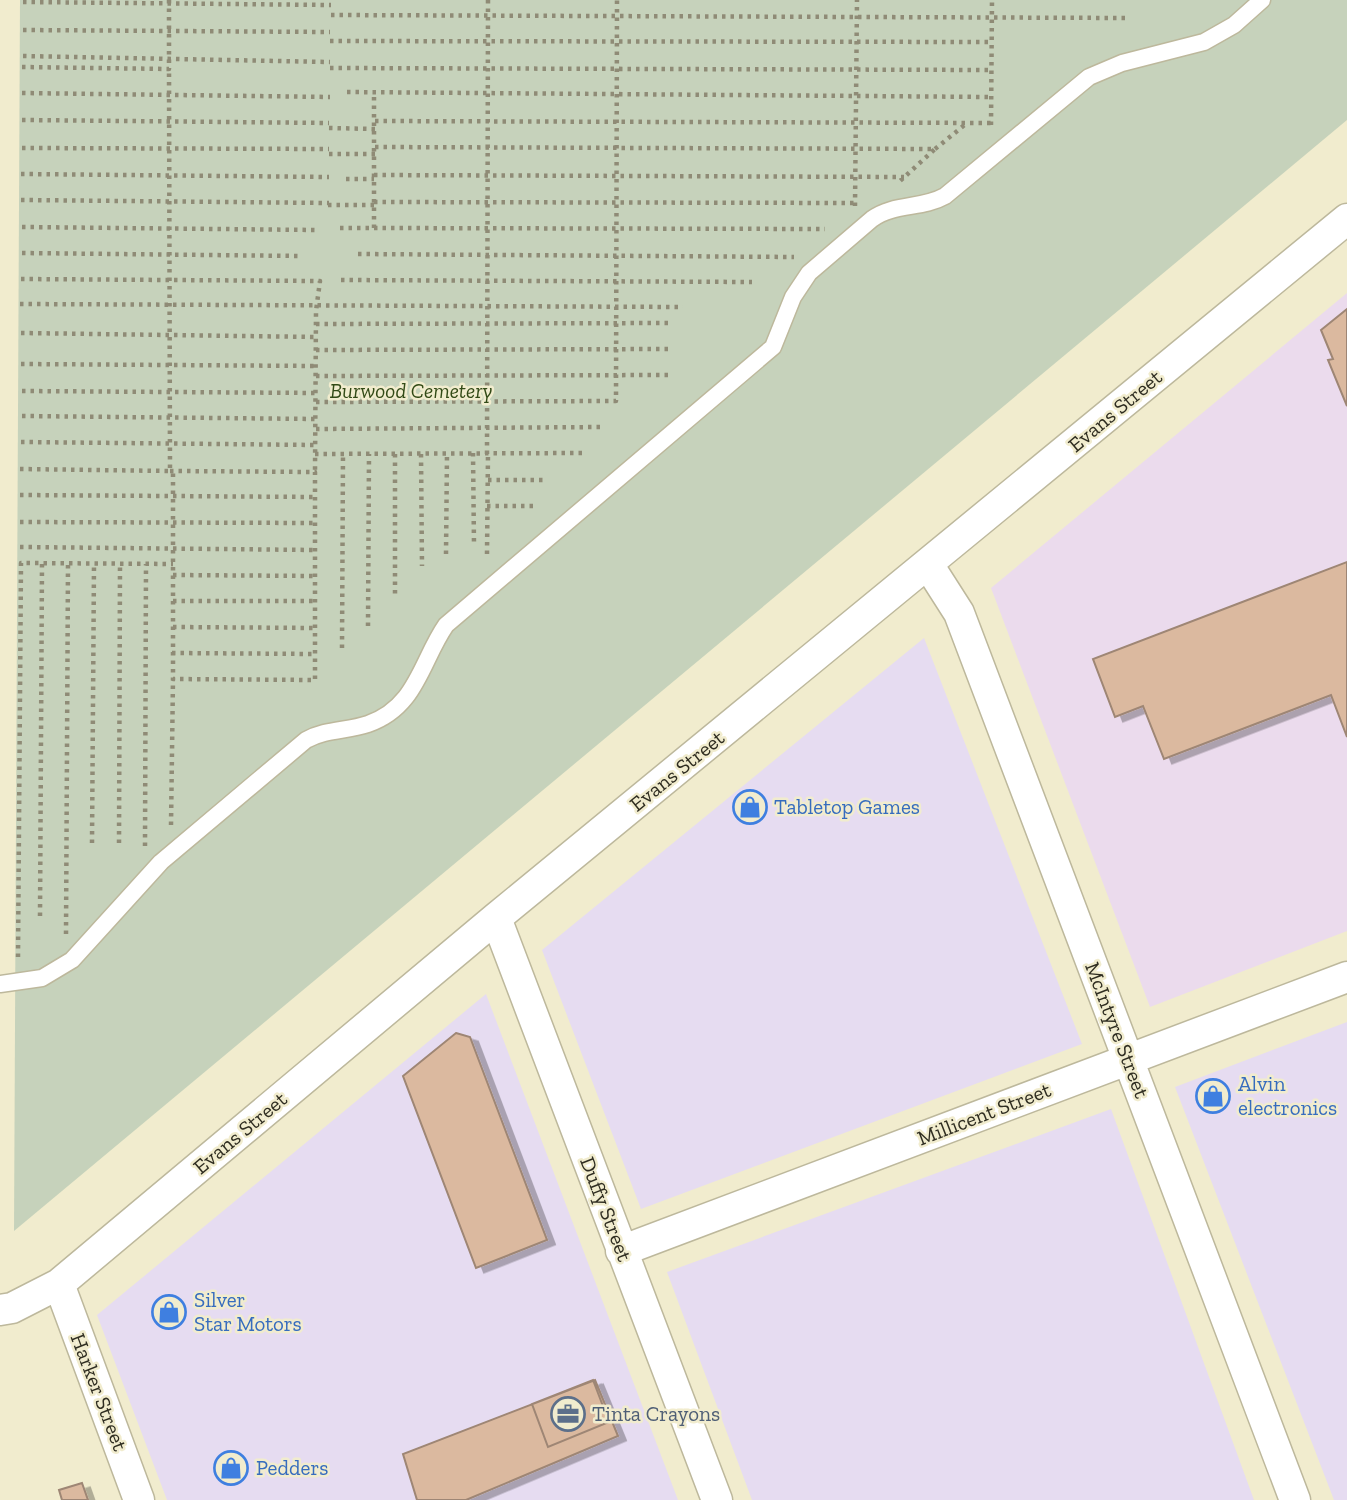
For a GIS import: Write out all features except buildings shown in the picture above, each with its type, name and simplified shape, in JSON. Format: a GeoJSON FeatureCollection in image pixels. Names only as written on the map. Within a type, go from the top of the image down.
{"type":"FeatureCollection","features":[{"type":"Feature","properties":{"kind":"street","name":"Evans Street"},"geometry":{"type":"LineString","coordinates":[[0,1310],[12,1308],[59,1284],[496,918],[929,566],[1347,219]]}},
{"type":"Feature","properties":{"kind":"street","name":"McIntyre Street"},"geometry":{"type":"LineString","coordinates":[[929,566],[959,612],[1295,1500]]}},
{"type":"Feature","properties":{"kind":"street","name":"Duffy Street"},"geometry":{"type":"LineString","coordinates":[[496,918],[717,1500]]}},
{"type":"Feature","properties":{"kind":"street","name":"Millicent Street"},"geometry":{"type":"LineString","coordinates":[[621,1251],[1347,977]]}},
{"type":"Feature","properties":{"kind":"street","name":"Harker Street"},"geometry":{"type":"LineString","coordinates":[[59,1284],[139,1500]]}},
{"type":"Feature","properties":{"kind":"lane"},"geometry":{"type":"LineString","coordinates":[[0,984],[42,978],[66,965],[92,941],[144,878],[306,740],[319,733],[375,721],[407,695],[416,685],[446,625],[773,346],[800,284],[855,233],[883,212],[935,202],[1089,77],[1122,63],[1204,42],[1234,25],[1262,0]]}},
{"type":"Feature","properties":{"kind":"path"},"geometry":{"type":"LineString","coordinates":[[487,554],[488,0]]}},
{"type":"Feature","properties":{"kind":"path"},"geometry":{"type":"LineString","coordinates":[[316,402],[616,401],[617,0]]}},
{"type":"Feature","properties":{"kind":"path"},"geometry":{"type":"LineString","coordinates":[[340,228],[840,229],[855,233],[857,0]]}},
{"type":"Feature","properties":{"kind":"path"},"geometry":{"type":"LineString","coordinates":[[991,158],[992,0]]}},
{"type":"Feature","properties":{"kind":"path"},"geometry":{"type":"LineString","coordinates":[[23,2],[331,5]]}},
{"type":"Feature","properties":{"kind":"path"},"geometry":{"type":"LineString","coordinates":[[169,2],[169,335],[173,496],[172,852]]}},
{"type":"Feature","properties":{"kind":"path"},"geometry":{"type":"LineString","coordinates":[[331,15],[1127,18]]}},
{"type":"Feature","properties":{"kind":"path"},"geometry":{"type":"LineString","coordinates":[[23,30],[331,32]]}},
{"type":"Feature","properties":{"kind":"path"},"geometry":{"type":"LineString","coordinates":[[330,41],[991,42]]}},
{"type":"Feature","properties":{"kind":"path"},"geometry":{"type":"LineString","coordinates":[[23,56],[488,69],[992,70]]}},
{"type":"Feature","properties":{"kind":"path"},"geometry":{"type":"LineString","coordinates":[[22,67],[169,69]]}},
{"type":"Feature","properties":{"kind":"path"},"geometry":{"type":"LineString","coordinates":[[346,92],[991,97]]}},
{"type":"Feature","properties":{"kind":"path"},"geometry":{"type":"LineString","coordinates":[[374,92],[374,228]]}},
{"type":"Feature","properties":{"kind":"path"},"geometry":{"type":"LineString","coordinates":[[22,93],[330,97]]}},
{"type":"Feature","properties":{"kind":"path"},"geometry":{"type":"LineString","coordinates":[[22,120],[375,129]]}},
{"type":"Feature","properties":{"kind":"path"},"geometry":{"type":"LineString","coordinates":[[375,121],[991,123]]}},
{"type":"Feature","properties":{"kind":"path"},"geometry":{"type":"LineString","coordinates":[[346,179],[488,175],[903,179],[968,123]]}},
{"type":"Feature","properties":{"kind":"path"},"geometry":{"type":"LineString","coordinates":[[374,147],[935,149]]}},
{"type":"Feature","properties":{"kind":"path"},"geometry":{"type":"LineString","coordinates":[[22,148],[169,148],[374,154]]}},
{"type":"Feature","properties":{"kind":"path"},"geometry":{"type":"LineString","coordinates":[[22,174],[329,177]]}},
{"type":"Feature","properties":{"kind":"path"},"geometry":{"type":"LineString","coordinates":[[21,200],[329,204],[856,203]]}},
{"type":"Feature","properties":{"kind":"path"},"geometry":{"type":"LineString","coordinates":[[22,227],[315,230]]}},
{"type":"Feature","properties":{"kind":"path"},"geometry":{"type":"LineString","coordinates":[[22,253],[301,256]]}},
{"type":"Feature","properties":{"kind":"path"},"geometry":{"type":"LineString","coordinates":[[358,254],[827,257]]}},
{"type":"Feature","properties":{"kind":"path"},"geometry":{"type":"LineString","coordinates":[[21,279],[320,281],[316,324],[315,680],[173,679]]}},
{"type":"Feature","properties":{"kind":"path"},"geometry":{"type":"LineString","coordinates":[[341,280],[752,282]]}},
{"type":"Feature","properties":{"kind":"path"},"geometry":{"type":"LineString","coordinates":[[20,304],[683,307]]}},
{"type":"Feature","properties":{"kind":"path"},"geometry":{"type":"LineString","coordinates":[[316,324],[671,323]]}},
{"type":"Feature","properties":{"kind":"path"},"geometry":{"type":"LineString","coordinates":[[21,333],[316,337]]}},
{"type":"Feature","properties":{"kind":"path"},"geometry":{"type":"LineString","coordinates":[[316,350],[670,349]]}},
{"type":"Feature","properties":{"kind":"path"},"geometry":{"type":"LineString","coordinates":[[21,363],[316,366]]}},
{"type":"Feature","properties":{"kind":"path"},"geometry":{"type":"LineString","coordinates":[[316,376],[668,375]]}},
{"type":"Feature","properties":{"kind":"path"},"geometry":{"type":"LineString","coordinates":[[22,391],[316,393]]}},
{"type":"Feature","properties":{"kind":"path"},"geometry":{"type":"LineString","coordinates":[[22,416],[315,419]]}},
{"type":"Feature","properties":{"kind":"path"},"geometry":{"type":"LineString","coordinates":[[316,429],[602,428]]}},
{"type":"Feature","properties":{"kind":"path"},"geometry":{"type":"LineString","coordinates":[[21,442],[316,445]]}},
{"type":"Feature","properties":{"kind":"path"},"geometry":{"type":"LineString","coordinates":[[473,453],[474,545]]}},
{"type":"Feature","properties":{"kind":"path"},"geometry":{"type":"LineString","coordinates":[[315,454],[582,453]]}},
{"type":"Feature","properties":{"kind":"path"},"geometry":{"type":"LineString","coordinates":[[342,648],[343,454]]}},
{"type":"Feature","properties":{"kind":"path"},"geometry":{"type":"LineString","coordinates":[[368,626],[369,454]]}},
{"type":"Feature","properties":{"kind":"path"},"geometry":{"type":"LineString","coordinates":[[395,454],[395,598]]}},
{"type":"Feature","properties":{"kind":"path"},"geometry":{"type":"LineString","coordinates":[[421,454],[422,566]]}},
{"type":"Feature","properties":{"kind":"path"},"geometry":{"type":"LineString","coordinates":[[446,554],[447,454]]}},
{"type":"Feature","properties":{"kind":"path"},"geometry":{"type":"LineString","coordinates":[[20,469],[315,472]]}},
{"type":"Feature","properties":{"kind":"path"},"geometry":{"type":"LineString","coordinates":[[488,480],[547,480]]}},
{"type":"Feature","properties":{"kind":"path"},"geometry":{"type":"LineString","coordinates":[[20,495],[315,497]]}},
{"type":"Feature","properties":{"kind":"path"},"geometry":{"type":"LineString","coordinates":[[488,506],[537,506]]}},
{"type":"Feature","properties":{"kind":"path"},"geometry":{"type":"LineString","coordinates":[[20,522],[315,523]]}},
{"type":"Feature","properties":{"kind":"path"},"geometry":{"type":"LineString","coordinates":[[20,547],[315,550]]}},
{"type":"Feature","properties":{"kind":"path"},"geometry":{"type":"LineString","coordinates":[[18,957],[21,563],[173,564]]}},
{"type":"Feature","properties":{"kind":"path"},"geometry":{"type":"LineString","coordinates":[[40,916],[42,563]]}},
{"type":"Feature","properties":{"kind":"path"},"geometry":{"type":"LineString","coordinates":[[66,965],[68,564]]}},
{"type":"Feature","properties":{"kind":"path"},"geometry":{"type":"LineString","coordinates":[[92,843],[94,564]]}},
{"type":"Feature","properties":{"kind":"path"},"geometry":{"type":"LineString","coordinates":[[119,843],[120,564]]}},
{"type":"Feature","properties":{"kind":"path"},"geometry":{"type":"LineString","coordinates":[[144,878],[146,564]]}},
{"type":"Feature","properties":{"kind":"path"},"geometry":{"type":"LineString","coordinates":[[173,575],[315,576]]}},
{"type":"Feature","properties":{"kind":"path"},"geometry":{"type":"LineString","coordinates":[[173,601],[315,601]]}},
{"type":"Feature","properties":{"kind":"path"},"geometry":{"type":"LineString","coordinates":[[173,627],[315,628]]}},
{"type":"Feature","properties":{"kind":"path"},"geometry":{"type":"LineString","coordinates":[[172,653],[315,654]]}},
{"type":"Feature","properties":{"kind":"shaded area"},"geometry":{"type":"Polygon","coordinates":[[[1347,293],[1347,931],[1150,1007],[991,588],[1347,293]]]}},
{"type":"Feature","properties":{"kind":"shaded area"},"geometry":{"type":"Polygon","coordinates":[[[924,638],[1082,1044],[641,1209],[542,950],[924,638]]]}},
{"type":"Feature","properties":{"kind":"shaded area"},"geometry":{"type":"Polygon","coordinates":[[[486,994],[678,1500],[167,1500],[97,1315],[486,994]]]}},
{"type":"Feature","properties":{"kind":"shaded area"},"geometry":{"type":"Polygon","coordinates":[[[1347,1022],[1347,1500],[1334,1500],[1175,1087],[1347,1022]]]}},
{"type":"Feature","properties":{"kind":"shaded area"},"geometry":{"type":"Polygon","coordinates":[[[1111,1109],[1254,1500],[752,1500],[667,1272],[1111,1109]]]}},
{"type":"Feature","properties":{"kind":"green space","name":"Burwood Cemetery"},"geometry":{"type":"Polygon","coordinates":[[[20,0],[1347,0],[1347,120],[14,1231],[20,0]]]}},
{"type":"Feature","properties":{"kind":"place","name":"Tabletop Games"},"geometry":{"type":"Point","coordinates":[750,807]}},
{"type":"Feature","properties":{"kind":"place","name":"Alvin electronics"},"geometry":{"type":"Point","coordinates":[1213,1096]}},
{"type":"Feature","properties":{"kind":"place","name":"Silver Star Motors"},"geometry":{"type":"Point","coordinates":[169,1312]}},
{"type":"Feature","properties":{"kind":"place","name":"Tinta Crayons"},"geometry":{"type":"Point","coordinates":[568,1414]}},
{"type":"Feature","properties":{"kind":"place","name":"Pedders"},"geometry":{"type":"Point","coordinates":[231,1468]}}]}
